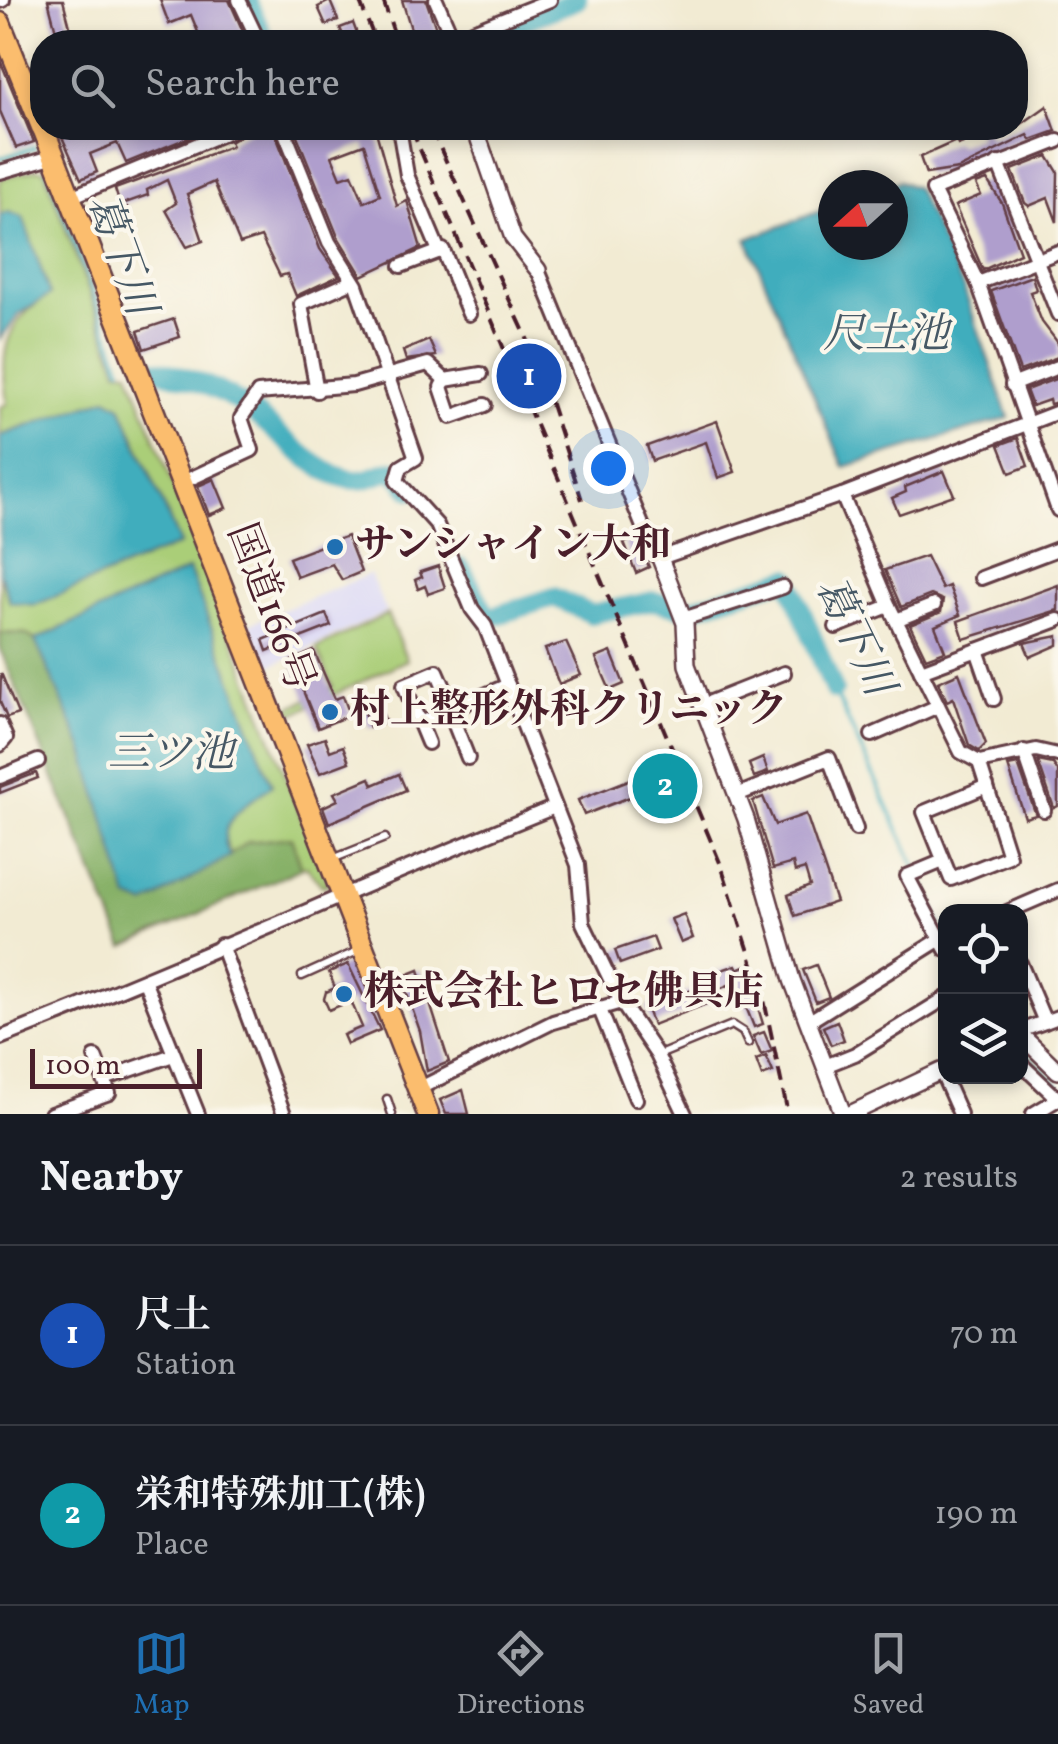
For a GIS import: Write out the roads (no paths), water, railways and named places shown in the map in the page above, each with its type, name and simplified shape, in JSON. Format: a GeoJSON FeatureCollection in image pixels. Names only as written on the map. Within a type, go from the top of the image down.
{"type":"FeatureCollection","features":[{"type":"Feature","properties":{"kind":"highway","name":"国道166号"},"geometry":{"type":"LineString","coordinates":[[0,23],[30,96]]}},
{"type":"Feature","properties":{"kind":"highway","name":"国道166号"},"geometry":{"type":"LineString","coordinates":[[48,140],[428,1114]]}},
{"type":"Feature","properties":{"kind":"street"},"geometry":{"type":"LineString","coordinates":[[239,0],[253,30]]}},
{"type":"Feature","properties":{"kind":"street"},"geometry":{"type":"LineString","coordinates":[[436,0],[444,30]]}},
{"type":"Feature","properties":{"kind":"street"},"geometry":{"type":"LineString","coordinates":[[476,30],[550,0]]}},
{"type":"Feature","properties":{"kind":"street"},"geometry":{"type":"LineString","coordinates":[[73,196],[208,140]]}},
{"type":"Feature","properties":{"kind":"street"},"geometry":{"type":"LineString","coordinates":[[289,140],[329,242],[353,281],[416,458],[399,474],[437,525],[508,685],[578,866],[583,923],[620,1002],[658,1055],[685,1114]]}},
{"type":"Feature","properties":{"kind":"street"},"geometry":{"type":"LineString","coordinates":[[401,140],[407,175],[439,252]]}},
{"type":"Feature","properties":{"kind":"street"},"geometry":{"type":"LineString","coordinates":[[479,140],[513,238],[538,270],[586,394],[592,398],[684,619],[687,665],[737,796],[808,1022],[847,1114],[938,1072]]}},
{"type":"Feature","properties":{"kind":"street"},"geometry":{"type":"LineString","coordinates":[[1057,507],[978,283],[932,190],[1058,142]]}},
{"type":"Feature","properties":{"kind":"street"},"geometry":{"type":"LineString","coordinates":[[0,172],[54,156]]}},
{"type":"Feature","properties":{"kind":"street"},"geometry":{"type":"LineString","coordinates":[[998,164],[1058,314]]}},
{"type":"Feature","properties":{"kind":"street"},"geometry":{"type":"LineString","coordinates":[[401,266],[443,250],[470,314]]}},
{"type":"Feature","properties":{"kind":"street"},"geometry":{"type":"LineString","coordinates":[[978,283],[1058,252]]}},
{"type":"Feature","properties":{"kind":"street"},"geometry":{"type":"LineString","coordinates":[[317,391],[301,304],[353,281]]}},
{"type":"Feature","properties":{"kind":"street"},"geometry":{"type":"LineString","coordinates":[[181,483],[252,450],[240,418],[258,393],[317,391],[428,364],[445,380]]}},
{"type":"Feature","properties":{"kind":"street"},"geometry":{"type":"LineString","coordinates":[[1012,385],[1058,367]]}},
{"type":"Feature","properties":{"kind":"street"},"geometry":{"type":"LineString","coordinates":[[445,380],[481,374]]}},
{"type":"Feature","properties":{"kind":"street"},"geometry":{"type":"LineString","coordinates":[[445,380],[441,387],[450,417],[485,405]]}},
{"type":"Feature","properties":{"kind":"street"},"geometry":{"type":"LineString","coordinates":[[660,558],[842,496],[1058,412]]}},
{"type":"Feature","properties":{"kind":"street"},"geometry":{"type":"LineString","coordinates":[[842,496],[889,606],[961,752],[980,762],[1024,751],[1058,754]]}},
{"type":"Feature","properties":{"kind":"street"},"geometry":{"type":"LineString","coordinates":[[981,578],[1058,549]]}},
{"type":"Feature","properties":{"kind":"street"},"geometry":{"type":"LineString","coordinates":[[684,619],[783,587]]}},
{"type":"Feature","properties":{"kind":"street"},"geometry":{"type":"LineString","coordinates":[[896,620],[934,605]]}},
{"type":"Feature","properties":{"kind":"street"},"geometry":{"type":"LineString","coordinates":[[836,627],[889,606]]}},
{"type":"Feature","properties":{"kind":"street"},"geometry":{"type":"LineString","coordinates":[[921,671],[1058,620]]}},
{"type":"Feature","properties":{"kind":"street"},"geometry":{"type":"LineString","coordinates":[[977,650],[994,699]]}},
{"type":"Feature","properties":{"kind":"street"},"geometry":{"type":"LineString","coordinates":[[428,743],[404,686],[437,671],[468,758]]}},
{"type":"Feature","properties":{"kind":"street"},"geometry":{"type":"LineString","coordinates":[[703,705],[784,674]]}},
{"type":"Feature","properties":{"kind":"street"},"geometry":{"type":"LineString","coordinates":[[420,723],[508,685]]}},
{"type":"Feature","properties":{"kind":"street"},"geometry":{"type":"LineString","coordinates":[[872,735],[938,706]]}},
{"type":"Feature","properties":{"kind":"street"},"geometry":{"type":"LineString","coordinates":[[0,724],[6,738],[0,745]]}},
{"type":"Feature","properties":{"kind":"street"},"geometry":{"type":"LineString","coordinates":[[1024,751],[1044,810]]}},
{"type":"Feature","properties":{"kind":"street"},"geometry":{"type":"LineString","coordinates":[[737,796],[830,758],[856,829]]}},
{"type":"Feature","properties":{"kind":"street"},"geometry":{"type":"LineString","coordinates":[[0,777],[38,761]]}},
{"type":"Feature","properties":{"kind":"street"},"geometry":{"type":"LineString","coordinates":[[980,762],[1009,856],[950,879],[924,812],[987,786]]}},
{"type":"Feature","properties":{"kind":"street"},"geometry":{"type":"LineString","coordinates":[[0,1038],[145,982],[221,944],[556,807]]}},
{"type":"Feature","properties":{"kind":"street"},"geometry":{"type":"LineString","coordinates":[[938,935],[914,873],[943,861]]}},
{"type":"Feature","properties":{"kind":"street"},"geometry":{"type":"LineString","coordinates":[[1026,904],[1058,890]]}},
{"type":"Feature","properties":{"kind":"street"},"geometry":{"type":"LineString","coordinates":[[221,944],[284,1114]]}},
{"type":"Feature","properties":{"kind":"street"},"geometry":{"type":"LineString","coordinates":[[808,1022],[938,947]]}},
{"type":"Feature","properties":{"kind":"street"},"geometry":{"type":"LineString","coordinates":[[1028,977],[1052,1019],[1028,1029]]}},
{"type":"Feature","properties":{"kind":"street"},"geometry":{"type":"LineString","coordinates":[[145,982],[198,1114]]}},
{"type":"Feature","properties":{"kind":"street"},"geometry":{"type":"LineString","coordinates":[[418,1089],[554,1022],[620,1002]]}},
{"type":"Feature","properties":{"kind":"street"},"geometry":{"type":"LineString","coordinates":[[825,1066],[855,1054],[938,1003]]}},
{"type":"Feature","properties":{"kind":"street"},"geometry":{"type":"LineString","coordinates":[[599,1007],[636,1099]]}},
{"type":"Feature","properties":{"kind":"street"},"geometry":{"type":"LineString","coordinates":[[1028,1040],[1058,1071]]}},
{"type":"Feature","properties":{"kind":"street"},"geometry":{"type":"LineString","coordinates":[[104,1079],[172,1055]]}},
{"type":"Feature","properties":{"kind":"street"},"geometry":{"type":"LineString","coordinates":[[51,1114],[72,1110],[109,1092],[95,1056]]}},
{"type":"Feature","properties":{"kind":"street"},"geometry":{"type":"LineString","coordinates":[[1028,1071],[1058,1099],[1032,1114]]}},
{"type":"Feature","properties":{"kind":"street"},"geometry":{"type":"LineString","coordinates":[[948,1084],[960,1114]]}},
{"type":"Feature","properties":{"kind":"lane"},"geometry":{"type":"LineString","coordinates":[[329,861],[385,838]]}},
{"type":"Feature","properties":{"kind":"lane"},"geometry":{"type":"LineString","coordinates":[[302,976],[363,948]]}},
{"type":"Feature","properties":{"kind":"lane"},"geometry":{"type":"LineString","coordinates":[[658,1055],[732,1025],[744,1032],[748,1043]]}},
{"type":"Feature","properties":{"kind":"lane"},"geometry":{"type":"LineString","coordinates":[[386,1099],[392,1114]]}},
{"type":"Feature","properties":{"kind":"water","name":"尺土池"},"geometry":{"type":"Polygon","coordinates":[[[908,185],[916,188],[964,289],[1009,418],[844,467],[747,239],[818,212],[818,260],[908,260],[908,185]]]}},
{"type":"Feature","properties":{"kind":"water"},"geometry":{"type":"Polygon","coordinates":[[[8,212],[23,217],[50,295],[20,314],[0,339],[0,215],[8,212]]]}},
{"type":"Feature","properties":{"kind":"water"},"geometry":{"type":"Polygon","coordinates":[[[107,398],[121,406],[180,544],[35,605],[10,602],[0,573],[0,436],[107,398]]]}},
{"type":"Feature","properties":{"kind":"water","name":"三ツ池"},"geometry":{"type":"Polygon","coordinates":[[[189,569],[272,785],[243,807],[229,824],[226,844],[230,856],[145,905],[128,898],[83,748],[35,640],[189,569]]]}},
{"type":"Feature","properties":{"kind":"waterway"},"geometry":{"type":"LineString","coordinates":[[247,0],[261,30]]}},
{"type":"Feature","properties":{"kind":"waterway"},"geometry":{"type":"LineString","coordinates":[[501,30],[577,0]]}},
{"type":"Feature","properties":{"kind":"waterway","name":"葛下川"},"geometry":{"type":"LineString","coordinates":[[0,159],[35,147]]}},
{"type":"Feature","properties":{"kind":"waterway","name":"葛下川"},"geometry":{"type":"LineString","coordinates":[[47,168],[121,368]]}},
{"type":"Feature","properties":{"kind":"waterway","name":"葛下川"},"geometry":{"type":"LineString","coordinates":[[146,367],[229,396],[325,470],[356,480],[393,470],[411,490]]}},
{"type":"Feature","properties":{"kind":"waterway","name":"葛下川"},"geometry":{"type":"LineString","coordinates":[[461,568],[488,618],[554,597],[591,614],[653,601],[690,609],[788,578],[834,690]]}},
{"type":"Feature","properties":{"kind":"waterway","name":"葛下川"},"geometry":{"type":"LineString","coordinates":[[834,690],[938,916]]}},
{"type":"Feature","properties":{"kind":"waterway","name":"葛下川"},"geometry":{"type":"LineString","coordinates":[[1028,1055],[1058,1085]]}},
{"type":"Feature","properties":{"kind":"railway"},"geometry":{"type":"LineString","coordinates":[[359,0],[371,30]]}},
{"type":"Feature","properties":{"kind":"railway"},"geometry":{"type":"LineString","coordinates":[[383,0],[393,30]]}},
{"type":"Feature","properties":{"kind":"railway"},"geometry":{"type":"LineString","coordinates":[[416,140],[721,865],[763,995],[788,1114]]}},
{"type":"Feature","properties":{"kind":"railway"},"geometry":{"type":"LineString","coordinates":[[436,140],[536,358],[582,500]]}},
{"type":"Feature","properties":{"kind":"place","name":"尺土"},"geometry":{"type":"Point","coordinates":[529,376]}},
{"type":"Feature","properties":{"kind":"place","name":"サンシャイン大和"},"geometry":{"type":"Point","coordinates":[335,547]}},
{"type":"Feature","properties":{"kind":"place","name":"村上整形外科クリニック"},"geometry":{"type":"Point","coordinates":[330,712]}},
{"type":"Feature","properties":{"kind":"place","name":"栄和特殊加工(株)"},"geometry":{"type":"Point","coordinates":[665,786]}},
{"type":"Feature","properties":{"kind":"place","name":"株式会社ヒロセ佛具店"},"geometry":{"type":"Point","coordinates":[344,994]}}]}
